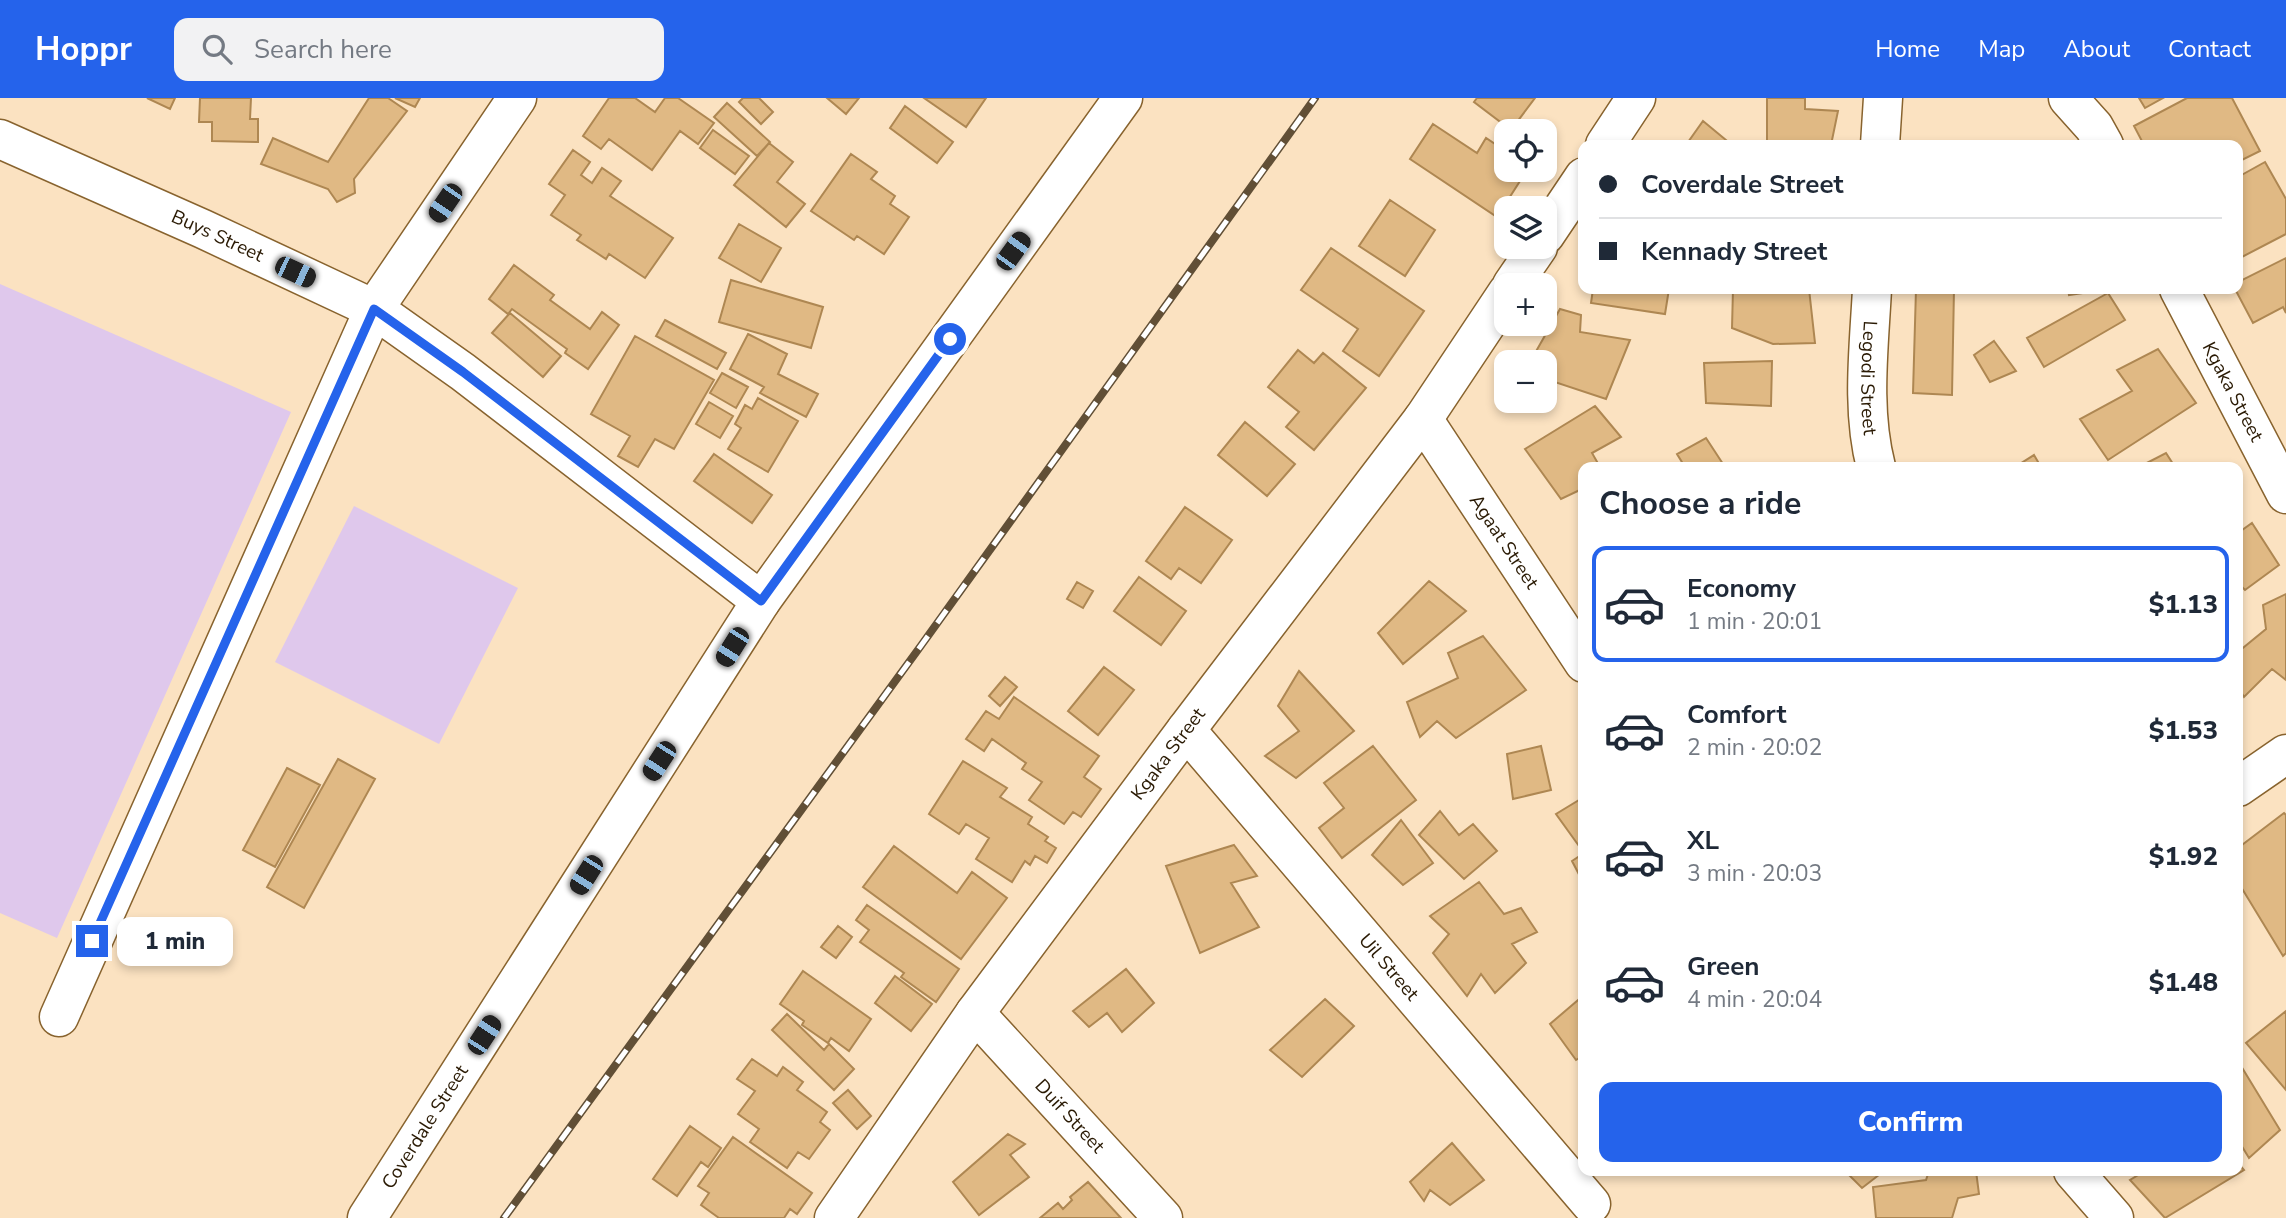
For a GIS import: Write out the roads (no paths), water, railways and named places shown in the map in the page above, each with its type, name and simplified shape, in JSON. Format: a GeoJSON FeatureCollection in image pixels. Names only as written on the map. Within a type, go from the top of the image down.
{"type":"FeatureCollection","features":[{"type":"Feature","properties":{"kind":"street"},"geometry":{"type":"LineString","coordinates":[[59,1017],[374,309],[517,98]]}},
{"type":"Feature","properties":{"kind":"street","name":"Coverdale Street"},"geometry":{"type":"LineString","coordinates":[[367,1218],[761,601],[1123,98]]}},
{"type":"Feature","properties":{"kind":"street"},"geometry":{"type":"LineString","coordinates":[[1608,140],[1636,98]]}},
{"type":"Feature","properties":{"kind":"street"},"geometry":{"type":"LineString","coordinates":[[1880,140],[1883,98]]}},
{"type":"Feature","properties":{"kind":"street"},"geometry":{"type":"LineString","coordinates":[[2068,98],[2094,127],[2101,140]]}},
{"type":"Feature","properties":{"kind":"street","name":"Buys Street"},"geometry":{"type":"LineString","coordinates":[[0,139],[374,309],[463,372],[761,601]]}},
{"type":"Feature","properties":{"kind":"street"},"geometry":{"type":"LineString","coordinates":[[1557,217],[1578,186]]}},
{"type":"Feature","properties":{"kind":"street","name":"Legodi Street"},"geometry":{"type":"LineString","coordinates":[[1872,294],[1866,408],[1875,462]]}},
{"type":"Feature","properties":{"kind":"street","name":"Kgaka Street"},"geometry":{"type":"LineString","coordinates":[[2182,294],[2286,494]]}},
{"type":"Feature","properties":{"kind":"street","name":"Kgaka Street"},"geometry":{"type":"LineString","coordinates":[[834,1218],[975,1013],[1423,419],[1494,312]]}},
{"type":"Feature","properties":{"kind":"street","name":"Agaat Street"},"geometry":{"type":"LineString","coordinates":[[1423,419],[1578,654]]}},
{"type":"Feature","properties":{"kind":"street","name":"Uil Street"},"geometry":{"type":"LineString","coordinates":[[1186,730],[1591,1204]]}},
{"type":"Feature","properties":{"kind":"street"},"geometry":{"type":"LineString","coordinates":[[2243,784],[2286,754]]}},
{"type":"Feature","properties":{"kind":"street","name":"Duif Street"},"geometry":{"type":"LineString","coordinates":[[975,1013],[1163,1218]]}},
{"type":"Feature","properties":{"kind":"street"},"geometry":{"type":"LineString","coordinates":[[2077,1176],[2114,1218]]}},
{"type":"Feature","properties":{"kind":"railway"},"geometry":{"type":"LineString","coordinates":[[504,1218],[1315,98]]}}]}
